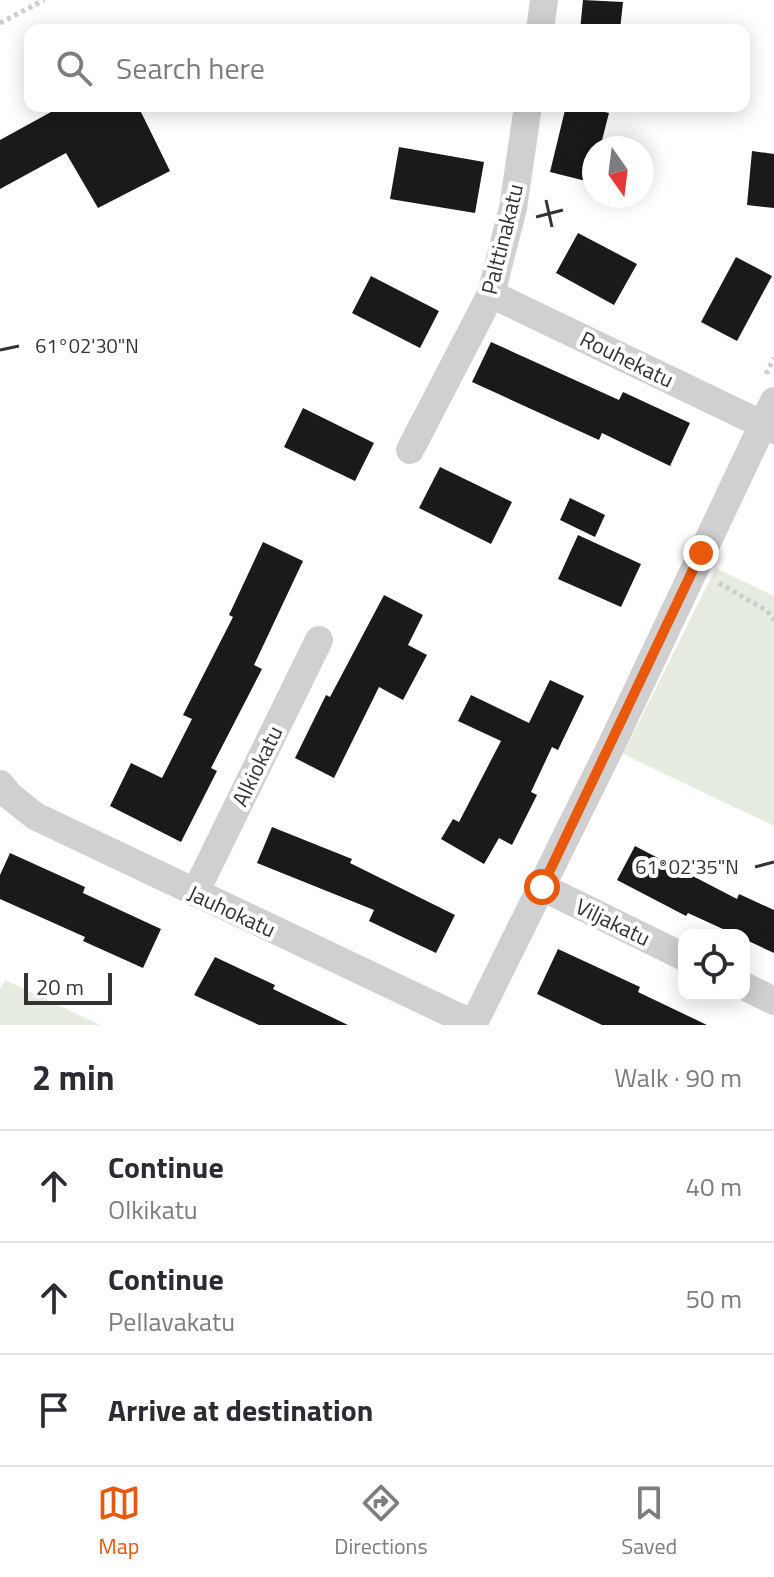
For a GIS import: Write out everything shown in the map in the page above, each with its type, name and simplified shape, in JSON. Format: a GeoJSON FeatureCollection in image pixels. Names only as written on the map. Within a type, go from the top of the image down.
{"type":"FeatureCollection","features":[{"type":"Feature","properties":{"kind":"street"},"geometry":{"type":"LineString","coordinates":[[541,24],[544,0]]}},
{"type":"Feature","properties":{"kind":"street","name":"Palttinakatu"},"geometry":{"type":"LineString","coordinates":[[410,450],[491,294],[513,208],[527,112]]}},
{"type":"Feature","properties":{"kind":"street","name":"Rouhekatu"},"geometry":{"type":"LineString","coordinates":[[491,294],[770,419]]}},
{"type":"Feature","properties":{"kind":"street"},"geometry":{"type":"LineString","coordinates":[[473,1024],[610,748],[694,568],[770,419]]}},
{"type":"Feature","properties":{"kind":"street","name":"Alkiokatu"},"geometry":{"type":"LineString","coordinates":[[195,893],[319,640]]}},
{"type":"Feature","properties":{"kind":"street","name":"Jauhokatu"},"geometry":{"type":"LineString","coordinates":[[0,784],[35,816],[473,1024]]}},
{"type":"Feature","properties":{"kind":"street","name":"Viljakatu"},"geometry":{"type":"LineString","coordinates":[[542,887],[678,954]]}},
{"type":"Feature","properties":{"kind":"street"},"geometry":{"type":"LineString","coordinates":[[750,989],[774,1001]]}},
{"type":"Feature","properties":{"kind":"path"},"geometry":{"type":"LineString","coordinates":[[0,23],[44,0]]}},
{"type":"Feature","properties":{"kind":"path"},"geometry":{"type":"LineString","coordinates":[[694,568],[767,611],[774,620]]}},
{"type":"Feature","properties":{"kind":"shaded area"},"geometry":{"type":"Polygon","coordinates":[[[716,568],[774,596],[774,826],[623,754],[716,568]]]}},
{"type":"Feature","properties":{"kind":"shaded area"},"geometry":{"type":"Polygon","coordinates":[[[5,980],[100,1025],[0,1025],[0,989],[5,980]]]}},
{"type":"Feature","properties":{"kind":"building"},"geometry":{"type":"Polygon","coordinates":[[[583,0],[623,2],[621,24],[581,24],[583,0]]]}},
{"type":"Feature","properties":{"kind":"building"},"geometry":{"type":"Polygon","coordinates":[[[51,112],[141,112],[170,171],[98,208],[66,153],[0,189],[0,140],[51,112]]]}},
{"type":"Feature","properties":{"kind":"building"},"geometry":{"type":"Polygon","coordinates":[[[565,112],[609,113],[603,136],[582,136],[582,180],[550,172],[565,112]]]}},
{"type":"Feature","properties":{"kind":"building"},"geometry":{"type":"Polygon","coordinates":[[[399,147],[484,162],[475,213],[390,199],[399,147]]]}},
{"type":"Feature","properties":{"kind":"building"},"geometry":{"type":"Polygon","coordinates":[[[752,151],[774,154],[774,208],[747,205],[752,151]]]}},
{"type":"Feature","properties":{"kind":"building"},"geometry":{"type":"Polygon","coordinates":[[[578,233],[637,264],[614,305],[556,273],[578,233]]]}},
{"type":"Feature","properties":{"kind":"building"},"geometry":{"type":"Polygon","coordinates":[[[736,257],[772,276],[737,341],[701,322],[736,257]]]}},
{"type":"Feature","properties":{"kind":"building"},"geometry":{"type":"Polygon","coordinates":[[[371,276],[439,311],[420,348],[352,313],[371,276]]]}},
{"type":"Feature","properties":{"kind":"building"},"geometry":{"type":"Polygon","coordinates":[[[491,342],[619,400],[623,392],[690,423],[670,466],[602,433],[599,440],[472,382],[491,342]]]}},
{"type":"Feature","properties":{"kind":"building"},"geometry":{"type":"Polygon","coordinates":[[[303,408],[374,443],[355,481],[284,447],[303,408]]]}},
{"type":"Feature","properties":{"kind":"building"},"geometry":{"type":"Polygon","coordinates":[[[440,467],[512,502],[491,544],[419,508],[440,467]]]}},
{"type":"Feature","properties":{"kind":"building"},"geometry":{"type":"Polygon","coordinates":[[[570,498],[605,515],[595,537],[560,520],[570,498]]]}},
{"type":"Feature","properties":{"kind":"building"},"geometry":{"type":"Polygon","coordinates":[[[578,535],[641,564],[621,607],[558,579],[578,535]]]}},
{"type":"Feature","properties":{"kind":"building"},"geometry":{"type":"Polygon","coordinates":[[[263,542],[303,561],[254,665],[262,669],[211,768],[217,771],[181,842],[110,806],[131,763],[162,778],[192,719],[183,715],[233,617],[229,615],[263,542]]]}},
{"type":"Feature","properties":{"kind":"building"},"geometry":{"type":"Polygon","coordinates":[[[384,595],[423,615],[408,645],[427,655],[403,700],[379,687],[334,778],[295,758],[326,695],[330,697],[384,595]]]}},
{"type":"Feature","properties":{"kind":"building"},"geometry":{"type":"Polygon","coordinates":[[[550,680],[584,696],[558,750],[552,747],[531,792],[537,795],[512,845],[499,838],[484,864],[441,839],[453,819],[459,822],[501,741],[458,721],[471,695],[529,723],[550,680]]]}},
{"type":"Feature","properties":{"kind":"building"},"geometry":{"type":"Polygon","coordinates":[[[272,827],[352,859],[350,863],[455,915],[436,953],[369,921],[374,910],[257,863],[272,827]]]}},
{"type":"Feature","properties":{"kind":"building"},"geometry":{"type":"Polygon","coordinates":[[[635,846],[737,899],[739,894],[774,910],[774,953],[750,942],[750,929],[723,929],[688,913],[686,916],[617,880],[635,846]]]}},
{"type":"Feature","properties":{"kind":"building"},"geometry":{"type":"Polygon","coordinates":[[[10,853],[85,887],[83,893],[161,929],[143,968],[83,941],[85,937],[0,899],[0,875],[10,853]]]}},
{"type":"Feature","properties":{"kind":"building"},"geometry":{"type":"Polygon","coordinates":[[[558,949],[640,987],[638,992],[707,1025],[602,1025],[537,994],[558,949]]]}},
{"type":"Feature","properties":{"kind":"building"},"geometry":{"type":"Polygon","coordinates":[[[215,957],[348,1025],[259,1025],[194,995],[215,957]]]}},
{"type":"Feature","properties":{"kind":"route"},"geometry":{"type":"LineString","coordinates":[[542,887],[701,553]]}}]}
